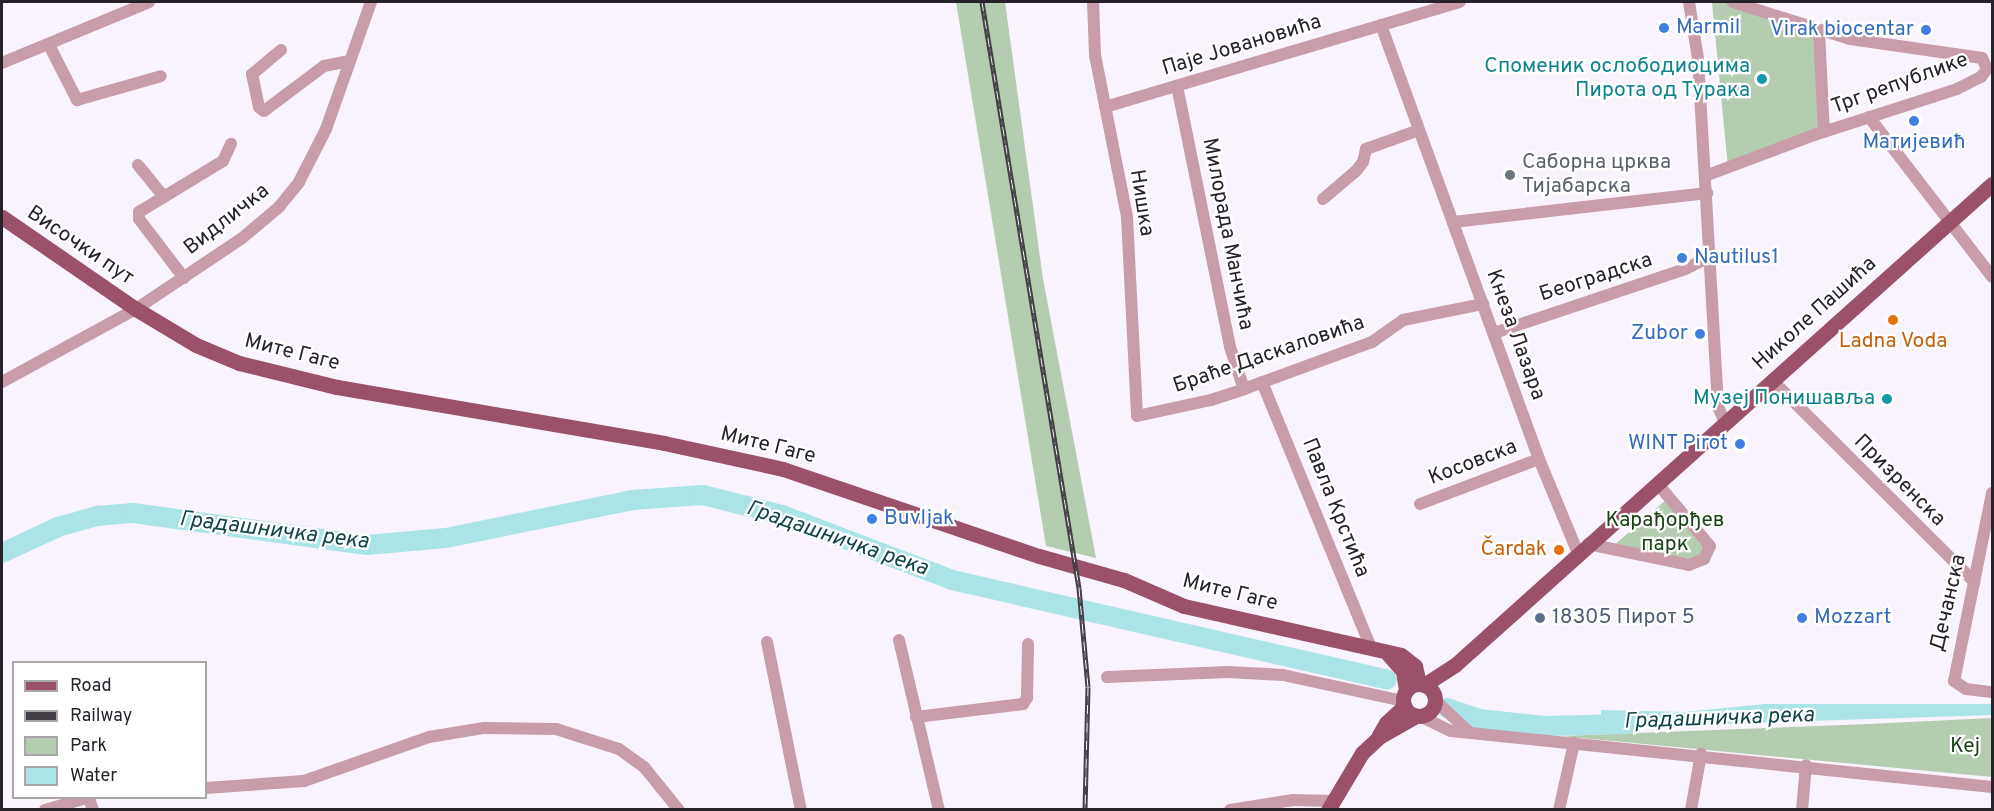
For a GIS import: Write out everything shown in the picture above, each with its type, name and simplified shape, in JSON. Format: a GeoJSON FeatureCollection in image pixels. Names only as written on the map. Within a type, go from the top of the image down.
{"type":"FeatureCollection","features":[{"type":"Feature","properties":{"kind":"main road","name":"Николе Пашића"},"geometry":{"type":"LineString","coordinates":[[1379,737],[1386,723],[1418,692],[1446,670],[1992,184]]}},
{"type":"Feature","properties":{"kind":"main road","name":"Височки пут"},"geometry":{"type":"LineString","coordinates":[[2,217],[136,309]]}},
{"type":"Feature","properties":{"kind":"main road","name":"Мите Гаге"},"geometry":{"type":"LineString","coordinates":[[136,309],[196,345],[272,373],[774,466],[1039,556],[1124,580],[1184,606],[1407,658],[1418,692]]}},
{"type":"Feature","properties":{"kind":"main road"},"geometry":{"type":"LineString","coordinates":[[1378,650],[1403,671],[1418,692],[1419,717]]}},
{"type":"Feature","properties":{"kind":"main road"},"geometry":{"type":"LineString","coordinates":[[1418,692],[1446,670]]}},
{"type":"Feature","properties":{"kind":"main road","name":"Николе Пашића"},"geometry":{"type":"LineString","coordinates":[[1331,805],[1362,753],[1379,737],[1432,711],[1418,692]]}},
{"type":"Feature","properties":{"kind":"street"},"geometry":{"type":"LineString","coordinates":[[2,63],[149,2]]}},
{"type":"Feature","properties":{"kind":"street","name":"Видличка"},"geometry":{"type":"LineString","coordinates":[[2,382],[136,309],[184,278],[257,227],[289,196],[327,129],[370,2]]}},
{"type":"Feature","properties":{"kind":"street","name":"Нишка"},"geometry":{"type":"LineString","coordinates":[[1094,2],[1093,43],[1127,217],[1134,413]]}},
{"type":"Feature","properties":{"kind":"street","name":"Паје Јовановића"},"geometry":{"type":"LineString","coordinates":[[1105,107],[1460,2]]}},
{"type":"Feature","properties":{"kind":"street"},"geometry":{"type":"LineString","coordinates":[[1689,2],[1696,28],[1718,407],[1725,422]]}},
{"type":"Feature","properties":{"kind":"street","name":"Трг републике"},"geometry":{"type":"LineString","coordinates":[[1705,176],[1824,132],[1966,85],[1981,77],[1988,65],[1982,58],[1850,39],[1733,2]]}},
{"type":"Feature","properties":{"kind":"street","name":"Кнеза Лазара"},"geometry":{"type":"LineString","coordinates":[[1381,25],[1539,459],[1583,548]]}},
{"type":"Feature","properties":{"kind":"street"},"geometry":{"type":"LineString","coordinates":[[1819,31],[1824,132]]}},
{"type":"Feature","properties":{"kind":"street"},"geometry":{"type":"LineString","coordinates":[[49,45],[77,100],[161,76]]}},
{"type":"Feature","properties":{"kind":"street"},"geometry":{"type":"LineString","coordinates":[[282,50],[252,74],[258,105],[264,111],[324,66],[349,61]]}},
{"type":"Feature","properties":{"kind":"street","name":"Милорада Манчића"},"geometry":{"type":"LineString","coordinates":[[1177,86],[1230,347],[1244,389]]}},
{"type":"Feature","properties":{"kind":"street"},"geometry":{"type":"LineString","coordinates":[[1869,117],[1992,277]]}},
{"type":"Feature","properties":{"kind":"street"},"geometry":{"type":"LineString","coordinates":[[1323,199],[1364,162],[1366,149],[1419,130]]}},
{"type":"Feature","properties":{"kind":"street","name":"Видличка"},"geometry":{"type":"LineString","coordinates":[[184,278],[138,217],[140,210],[223,161],[231,144]]}},
{"type":"Feature","properties":{"kind":"street"},"geometry":{"type":"LineString","coordinates":[[138,165],[163,196]]}},
{"type":"Feature","properties":{"kind":"street"},"geometry":{"type":"LineString","coordinates":[[1453,222],[1707,193]]}},
{"type":"Feature","properties":{"kind":"street","name":"Београдска"},"geometry":{"type":"LineString","coordinates":[[1494,333],[1685,269],[1710,257]]}},
{"type":"Feature","properties":{"kind":"street","name":"Браће Даскаловића"},"geometry":{"type":"LineString","coordinates":[[1134,413],[1142,417],[1244,389],[1372,342],[1403,320],[1483,304]]}},
{"type":"Feature","properties":{"kind":"street","name":"Призренска"},"geometry":{"type":"LineString","coordinates":[[1772,380],[1975,582]]}},
{"type":"Feature","properties":{"kind":"street","name":"Павла Крстића"},"geometry":{"type":"LineString","coordinates":[[1262,382],[1378,650]]}},
{"type":"Feature","properties":{"kind":"street","name":"Косовска"},"geometry":{"type":"LineString","coordinates":[[1420,504],[1539,459]]}},
{"type":"Feature","properties":{"kind":"street"},"geometry":{"type":"LineString","coordinates":[[1583,548],[1689,566],[1704,559],[1710,546],[1657,483]]}},
{"type":"Feature","properties":{"kind":"street","name":"Дечанска"},"geometry":{"type":"LineString","coordinates":[[1992,493],[1954,681],[1966,689],[1992,692]]}},
{"type":"Feature","properties":{"kind":"street"},"geometry":{"type":"LineString","coordinates":[[899,640],[939,810]]}},
{"type":"Feature","properties":{"kind":"street"},"geometry":{"type":"LineString","coordinates":[[767,642],[801,810]]}},
{"type":"Feature","properties":{"kind":"street"},"geometry":{"type":"LineString","coordinates":[[916,717],[1023,704],[1027,699],[1028,644]]}},
{"type":"Feature","properties":{"kind":"street"},"geometry":{"type":"LineString","coordinates":[[1107,677],[1228,672],[1283,675],[1418,692],[1470,732]]}},
{"type":"Feature","properties":{"kind":"street"},"geometry":{"type":"LineString","coordinates":[[1419,717],[1441,728],[1470,732],[1806,765],[1992,787]]}},
{"type":"Feature","properties":{"kind":"street"},"geometry":{"type":"LineString","coordinates":[[207,788],[304,781],[429,737],[484,728],[556,729],[619,749],[644,767],[679,810]]}},
{"type":"Feature","properties":{"kind":"street"},"geometry":{"type":"LineString","coordinates":[[1559,810],[1574,743]]}},
{"type":"Feature","properties":{"kind":"street"},"geometry":{"type":"LineString","coordinates":[[1691,810],[1701,754]]}},
{"type":"Feature","properties":{"kind":"street"},"geometry":{"type":"LineString","coordinates":[[1802,810],[1806,765]]}},
{"type":"Feature","properties":{"kind":"street"},"geometry":{"type":"LineString","coordinates":[[45,810],[84,799]]}},
{"type":"Feature","properties":{"kind":"street"},"geometry":{"type":"LineString","coordinates":[[1230,810],[1293,800],[1331,805]]}},
{"type":"Feature","properties":{"kind":"green space"},"geometry":{"type":"Polygon","coordinates":[[[956,2],[1005,2],[1043,279],[1096,558],[1046,546],[956,2]]]}},
{"type":"Feature","properties":{"kind":"green space"},"geometry":{"type":"Polygon","coordinates":[[[1712,2],[1724,2],[1817,32],[1819,136],[1728,168],[1712,2]]]}},
{"type":"Feature","properties":{"kind":"green space","name":"Карађорђев парк"},"geometry":{"type":"Polygon","coordinates":[[[1668,498],[1708,546],[1699,560],[1611,548],[1668,498]]]}},
{"type":"Feature","properties":{"kind":"green space","name":"Кеј"},"geometry":{"type":"Polygon","coordinates":[[[1992,718],[1992,777],[1560,736],[1869,724],[1992,718]]]}},
{"type":"Feature","properties":{"kind":"water"},"geometry":{"type":"Polygon","coordinates":[[[1765,704],[1992,704],[1992,715],[1601,728],[1601,710],[1684,712],[1765,704]]]}},
{"type":"Feature","properties":{"kind":"waterway","name":"Градашничка река"},"geometry":{"type":"LineString","coordinates":[[2,553],[58,527],[97,516],[133,513],[367,545],[446,538],[632,500],[703,495],[782,515],[952,580],[1387,680]]}},
{"type":"Feature","properties":{"kind":"waterway","name":"Градашничка река"},"geometry":{"type":"LineString","coordinates":[[1447,708],[1479,719],[1545,726],[1628,724]]}},
{"type":"Feature","properties":{"kind":"railway"},"geometry":{"type":"LineString","coordinates":[[982,2],[1079,588],[1088,687],[1085,810]]}},
{"type":"Feature","properties":{"kind":"place","name":"Marmil"},"geometry":{"type":"Point","coordinates":[1664,28]}},
{"type":"Feature","properties":{"kind":"place","name":"Virak biocentar"},"geometry":{"type":"Point","coordinates":[1926,30]}},
{"type":"Feature","properties":{"kind":"place","name":"Споменик ослободиоцима Пирота од Турака"},"geometry":{"type":"Point","coordinates":[1762,79]}},
{"type":"Feature","properties":{"kind":"place","name":"Матијевић"},"geometry":{"type":"Point","coordinates":[1914,121]}},
{"type":"Feature","properties":{"kind":"place","name":"Саборна црква Тијабарска"},"geometry":{"type":"Point","coordinates":[1510,175]}},
{"type":"Feature","properties":{"kind":"place","name":"Nautilus1"},"geometry":{"type":"Point","coordinates":[1682,258]}},
{"type":"Feature","properties":{"kind":"place","name":"Ladna Voda"},"geometry":{"type":"Point","coordinates":[1893,320]}},
{"type":"Feature","properties":{"kind":"place","name":"Zubor"},"geometry":{"type":"Point","coordinates":[1700,334]}},
{"type":"Feature","properties":{"kind":"place","name":"Музеј Понишавља"},"geometry":{"type":"Point","coordinates":[1887,399]}},
{"type":"Feature","properties":{"kind":"place","name":"WINT Pirot"},"geometry":{"type":"Point","coordinates":[1740,444]}},
{"type":"Feature","properties":{"kind":"place","name":"Buvljak"},"geometry":{"type":"Point","coordinates":[872,519]}},
{"type":"Feature","properties":{"kind":"place","name":"Čardak"},"geometry":{"type":"Point","coordinates":[1559,550]}},
{"type":"Feature","properties":{"kind":"place","name":"18305 Пирот 5"},"geometry":{"type":"Point","coordinates":[1540,618]}},
{"type":"Feature","properties":{"kind":"place","name":"Mozzart"},"geometry":{"type":"Point","coordinates":[1802,618]}}]}
